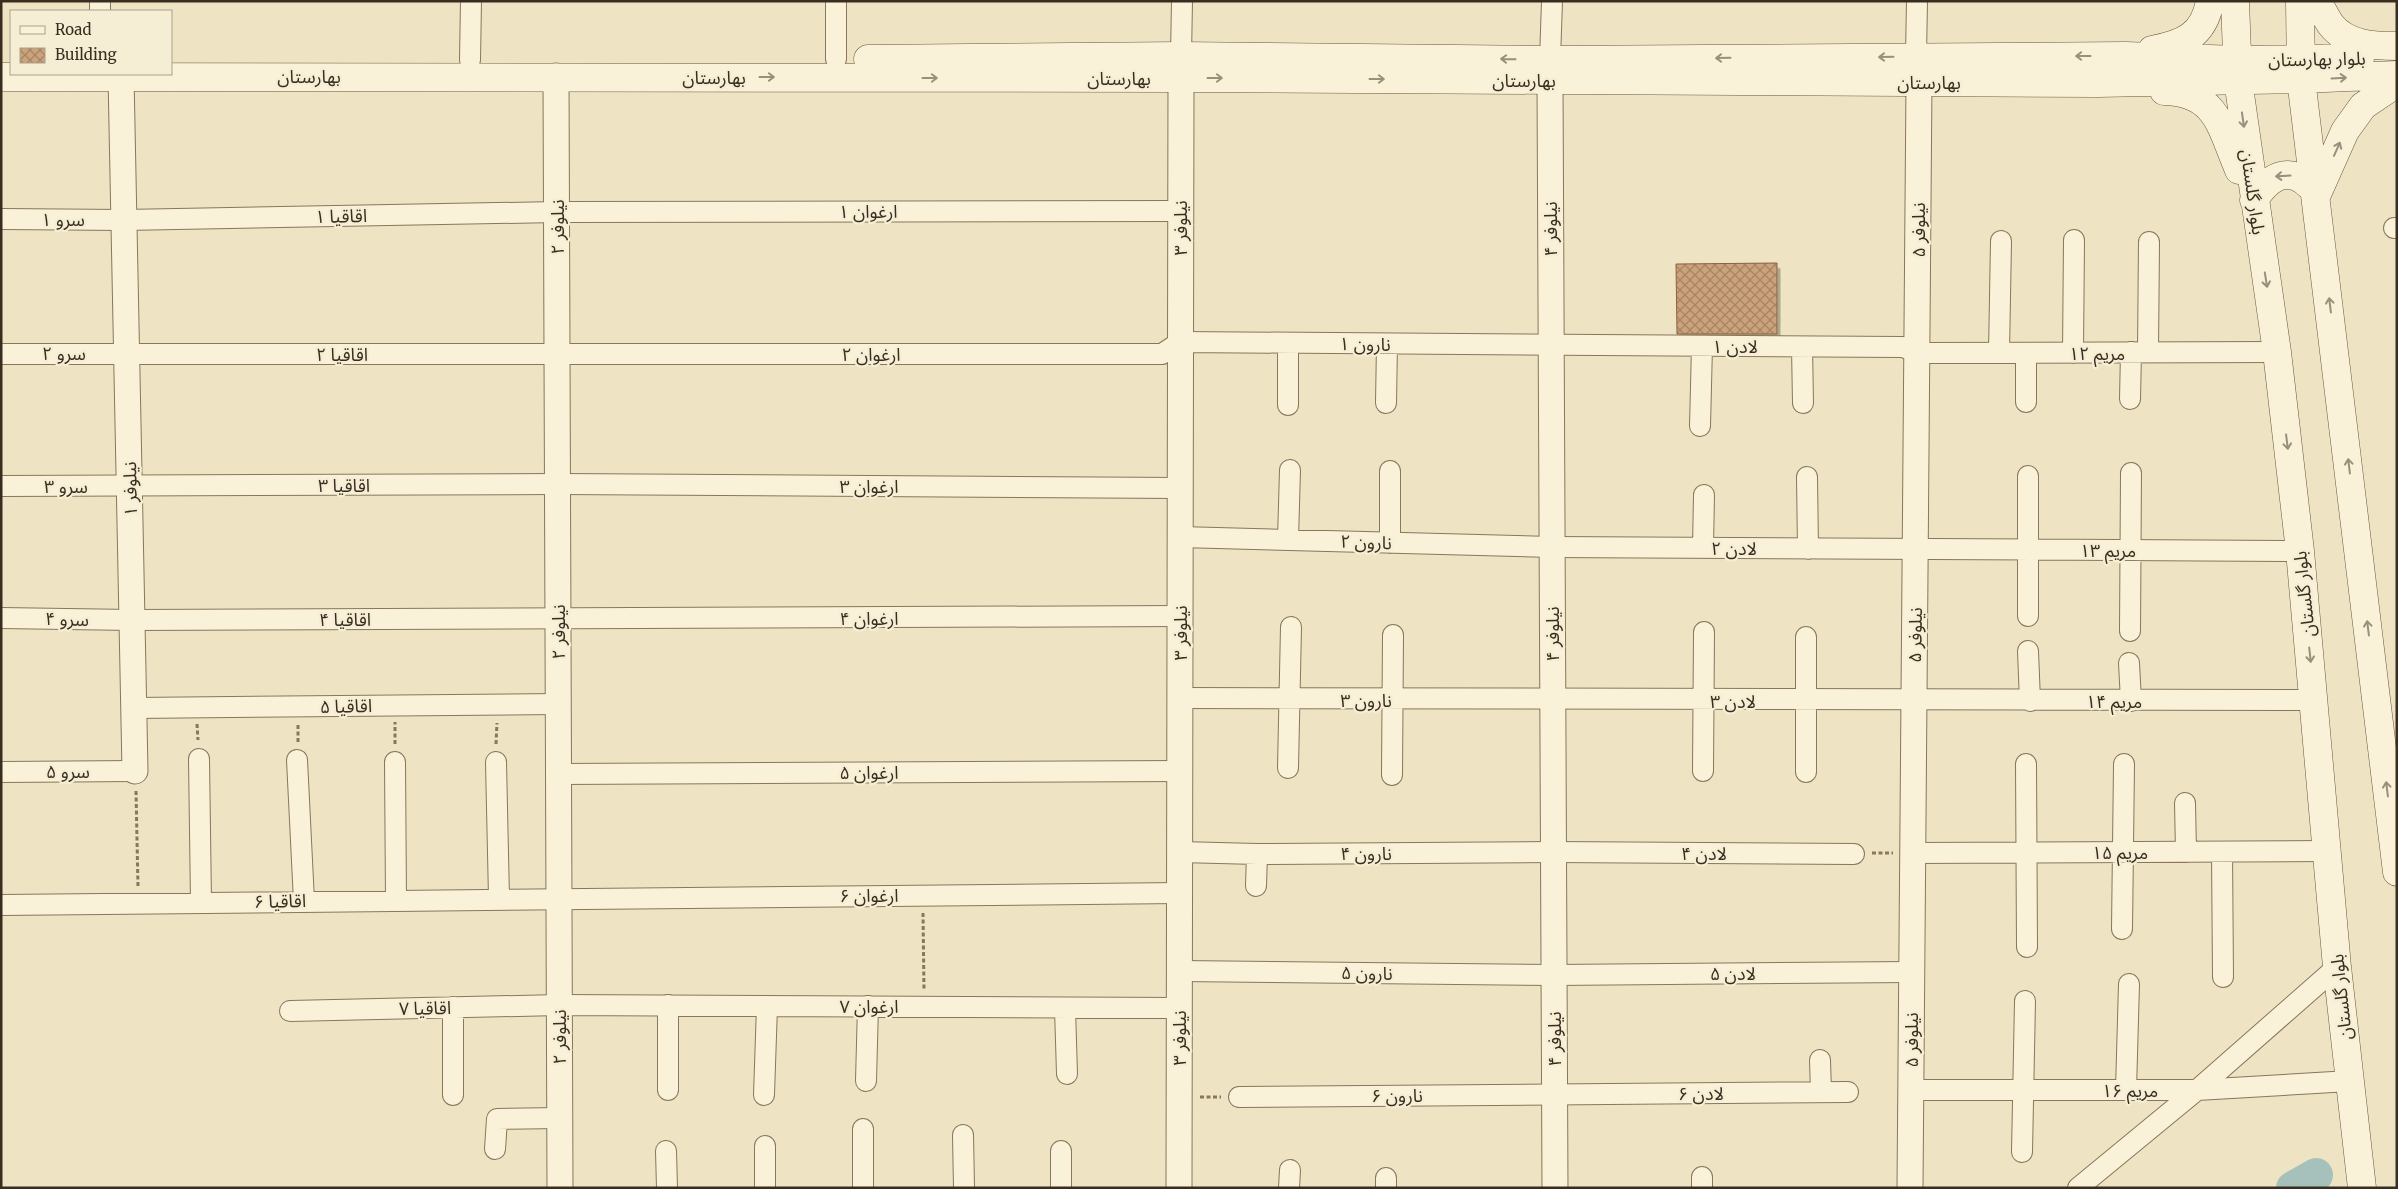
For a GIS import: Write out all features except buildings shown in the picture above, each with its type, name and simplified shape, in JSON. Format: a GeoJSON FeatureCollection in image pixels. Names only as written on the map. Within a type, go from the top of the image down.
{"type":"FeatureCollection","features":[{"type":"Feature","properties":{"kind":"main road"},"geometry":{"type":"LineString","coordinates":[[2126,56],[2177,45],[2198,31],[2207,17],[2210,1]]}},
{"type":"Feature","properties":{"kind":"main road","name":"بلوار گلستان"},"geometry":{"type":"LineString","coordinates":[[2235,1],[2237,70],[2277,352],[2300,551],[2337,968],[2362,1188]]}},
{"type":"Feature","properties":{"kind":"main road"},"geometry":{"type":"LineString","coordinates":[[2300,1],[2301,70],[2397,872]]}},
{"type":"Feature","properties":{"kind":"main road"},"geometry":{"type":"LineString","coordinates":[[2317,1],[2332,26],[2349,39],[2370,46],[2397,46]]}},
{"type":"Feature","properties":{"kind":"main road","name":"بهارستان"},"geometry":{"type":"LineString","coordinates":[[172,59],[836,59],[1181,67],[1550,70],[1918,69],[2126,56],[2237,70]]}},
{"type":"Feature","properties":{"kind":"main road","name":"بلوار بهارستان"},"geometry":{"type":"LineString","coordinates":[[2301,70],[2397,56]]}},
{"type":"Feature","properties":{"kind":"main road","name":"بهارستان"},"geometry":{"type":"LineString","coordinates":[[1,76],[556,76],[1181,67]]}},
{"type":"Feature","properties":{"kind":"main road","name":"بهارستان"},"geometry":{"type":"LineString","coordinates":[[1918,69],[2098,83],[2237,70]]}},
{"type":"Feature","properties":{"kind":"main road","name":"بلوار بهارستان"},"geometry":{"type":"LineString","coordinates":[[2237,70],[2301,70],[2397,75]]}},
{"type":"Feature","properties":{"kind":"main road"},"geometry":{"type":"LineString","coordinates":[[2098,83],[2152,92],[2180,92],[2200,99],[2215,112],[2254,200]]}},
{"type":"Feature","properties":{"kind":"main road"},"geometry":{"type":"LineString","coordinates":[[2317,194],[2345,131],[2363,106],[2397,83]]}},
{"type":"Feature","properties":{"kind":"main road"},"geometry":{"type":"LineString","coordinates":[[2254,200],[2263,186],[2273,177],[2284,175],[2308,182],[2317,194]]}},
{"type":"Feature","properties":{"kind":"street"},"geometry":{"type":"LineString","coordinates":[[470,60],[471,1]]}},
{"type":"Feature","properties":{"kind":"street"},"geometry":{"type":"LineString","coordinates":[[836,1],[836,59]]}},
{"type":"Feature","properties":{"kind":"street"},"geometry":{"type":"LineString","coordinates":[[1181,67],[1182,1]]}},
{"type":"Feature","properties":{"kind":"street"},"geometry":{"type":"LineString","coordinates":[[1550,70],[1552,1]]}},
{"type":"Feature","properties":{"kind":"street"},"geometry":{"type":"LineString","coordinates":[[1917,1],[1918,69]]}},
{"type":"Feature","properties":{"kind":"street","name":"نیلوفر ۳"},"geometry":{"type":"LineString","coordinates":[[1179,1188],[1181,67]]}},
{"type":"Feature","properties":{"kind":"street","name":"نیلوفر ۵"},"geometry":{"type":"LineString","coordinates":[[1910,1188],[1918,353],[1918,69]]}},
{"type":"Feature","properties":{"kind":"street","name":"نیلوفر ۴"},"geometry":{"type":"LineString","coordinates":[[1550,70],[1555,1188]]}},
{"type":"Feature","properties":{"kind":"street","name":"نیلوفر ۱"},"geometry":{"type":"LineString","coordinates":[[122,76],[135,771]]}},
{"type":"Feature","properties":{"kind":"street","name":"نیلوفر ۲"},"geometry":{"type":"LineString","coordinates":[[556,76],[560,1188]]}},
{"type":"Feature","properties":{"kind":"street","name":"ارغوان ۱"},"geometry":{"type":"LineString","coordinates":[[557,212],[1180,211]]}},
{"type":"Feature","properties":{"kind":"street","name":"اقاقیا ۱"},"geometry":{"type":"LineString","coordinates":[[124,220],[557,212]]}},
{"type":"Feature","properties":{"kind":"street","name":"سرو ۱"},"geometry":{"type":"LineString","coordinates":[[1,219],[124,220]]}},
{"type":"Feature","properties":{"kind":"street"},"geometry":{"type":"LineString","coordinates":[[2073,353],[2074,240]]}},
{"type":"Feature","properties":{"kind":"street"},"geometry":{"type":"LineString","coordinates":[[1999,353],[2001,241]]}},
{"type":"Feature","properties":{"kind":"street"},"geometry":{"type":"LineString","coordinates":[[2130,400],[2139,352],[2149,242]]}},
{"type":"Feature","properties":{"kind":"street","name":"نارون ۱"},"geometry":{"type":"LineString","coordinates":[[1180,342],[1551,345]]}},
{"type":"Feature","properties":{"kind":"street","name":"ارغوان ۲"},"geometry":{"type":"LineString","coordinates":[[557,355],[1162,354],[1180,342]]}},
{"type":"Feature","properties":{"kind":"street"},"geometry":{"type":"LineString","coordinates":[[1288,343],[1288,405]]}},
{"type":"Feature","properties":{"kind":"street"},"geometry":{"type":"LineString","coordinates":[[1386,403],[1387,344]]}},
{"type":"Feature","properties":{"kind":"street","name":"لادن ۱"},"geometry":{"type":"LineString","coordinates":[[1551,345],[1903,347],[1918,353]]}},
{"type":"Feature","properties":{"kind":"street"},"geometry":{"type":"LineString","coordinates":[[1700,426],[1702,346]]}},
{"type":"Feature","properties":{"kind":"street"},"geometry":{"type":"LineString","coordinates":[[1802,346],[1803,403]]}},
{"type":"Feature","properties":{"kind":"street","name":"مریم ۱۲"},"geometry":{"type":"LineString","coordinates":[[1918,353],[2277,352]]}},
{"type":"Feature","properties":{"kind":"street","name":"اقاقیا ۲"},"geometry":{"type":"LineString","coordinates":[[127,353],[557,355]]}},
{"type":"Feature","properties":{"kind":"street","name":"سرو ۲"},"geometry":{"type":"LineString","coordinates":[[1,354],[127,353]]}},
{"type":"Feature","properties":{"kind":"street"},"geometry":{"type":"LineString","coordinates":[[2026,353],[2026,402]]}},
{"type":"Feature","properties":{"kind":"street"},"geometry":{"type":"LineString","coordinates":[[1288,540],[1290,470]]}},
{"type":"Feature","properties":{"kind":"street"},"geometry":{"type":"LineString","coordinates":[[1390,470],[1390,543]]}},
{"type":"Feature","properties":{"kind":"street"},"geometry":{"type":"LineString","coordinates":[[2130,473],[2130,631]]}},
{"type":"Feature","properties":{"kind":"street"},"geometry":{"type":"LineString","coordinates":[[2028,476],[2028,616]]}},
{"type":"Feature","properties":{"kind":"street"},"geometry":{"type":"LineString","coordinates":[[1807,477],[1808,549]]}},
{"type":"Feature","properties":{"kind":"street","name":"ارغوان ۳"},"geometry":{"type":"LineString","coordinates":[[558,484],[1180,488]]}},
{"type":"Feature","properties":{"kind":"street","name":"اقاقیا ۳"},"geometry":{"type":"LineString","coordinates":[[130,485],[558,484]]}},
{"type":"Feature","properties":{"kind":"street","name":"سرو ۳"},"geometry":{"type":"LineString","coordinates":[[1,486],[130,485]]}},
{"type":"Feature","properties":{"kind":"street"},"geometry":{"type":"LineString","coordinates":[[1703,548],[1704,495]]}},
{"type":"Feature","properties":{"kind":"street","name":"نارون ۲"},"geometry":{"type":"LineString","coordinates":[[1180,537],[1552,547]]}},
{"type":"Feature","properties":{"kind":"street","name":"لادن ۲"},"geometry":{"type":"LineString","coordinates":[[1552,547],[1916,550]]}},
{"type":"Feature","properties":{"kind":"street","name":"مریم ۱۳"},"geometry":{"type":"LineString","coordinates":[[1916,550],[2300,551]]}},
{"type":"Feature","properties":{"kind":"street","name":"ارغوان ۴"},"geometry":{"type":"LineString","coordinates":[[558,619],[1180,616]]}},
{"type":"Feature","properties":{"kind":"street","name":"سرو ۴"},"geometry":{"type":"LineString","coordinates":[[1,618],[132,620]]}},
{"type":"Feature","properties":{"kind":"street","name":"اقاقیا ۴"},"geometry":{"type":"LineString","coordinates":[[132,620],[558,619]]}},
{"type":"Feature","properties":{"kind":"street"},"geometry":{"type":"LineString","coordinates":[[1288,768],[1291,627]]}},
{"type":"Feature","properties":{"kind":"street"},"geometry":{"type":"LineString","coordinates":[[1703,771],[1704,632]]}},
{"type":"Feature","properties":{"kind":"street"},"geometry":{"type":"LineString","coordinates":[[1392,775],[1393,635]]}},
{"type":"Feature","properties":{"kind":"street"},"geometry":{"type":"LineString","coordinates":[[1806,637],[1806,772]]}},
{"type":"Feature","properties":{"kind":"street"},"geometry":{"type":"LineString","coordinates":[[2028,652],[2030,701]]}},
{"type":"Feature","properties":{"kind":"street"},"geometry":{"type":"LineString","coordinates":[[2129,663],[2132,701]]}},
{"type":"Feature","properties":{"kind":"street","name":"نارون ۳"},"geometry":{"type":"LineString","coordinates":[[1180,698],[1552,701]]}},
{"type":"Feature","properties":{"kind":"street","name":"مریم ۱۴"},"geometry":{"type":"LineString","coordinates":[[1914,701],[2314,700]]}},
{"type":"Feature","properties":{"kind":"street","name":"لادن ۳"},"geometry":{"type":"LineString","coordinates":[[1552,701],[1914,701]]}},
{"type":"Feature","properties":{"kind":"street","name":"اقاقیا ۵"},"geometry":{"type":"LineString","coordinates":[[134,708],[558,704]]}},
{"type":"Feature","properties":{"kind":"street"},"geometry":{"type":"LineString","coordinates":[[199,759],[201,902]]}},
{"type":"Feature","properties":{"kind":"street"},"geometry":{"type":"LineString","coordinates":[[297,760],[304,901]]}},
{"type":"Feature","properties":{"kind":"street"},"geometry":{"type":"LineString","coordinates":[[395,762],[396,900]]}},
{"type":"Feature","properties":{"kind":"street"},"geometry":{"type":"LineString","coordinates":[[496,762],[499,898]]}},
{"type":"Feature","properties":{"kind":"street"},"geometry":{"type":"LineString","coordinates":[[2026,764],[2027,946]]}},
{"type":"Feature","properties":{"kind":"street"},"geometry":{"type":"LineString","coordinates":[[2122,929],[2124,764]]}},
{"type":"Feature","properties":{"kind":"street","name":"سرو ۵"},"geometry":{"type":"LineString","coordinates":[[1,772],[135,771]]}},
{"type":"Feature","properties":{"kind":"street","name":"ارغوان ۵"},"geometry":{"type":"LineString","coordinates":[[558,774],[1180,771]]}},
{"type":"Feature","properties":{"kind":"street"},"geometry":{"type":"LineString","coordinates":[[2185,803],[2186,852]]}},
{"type":"Feature","properties":{"kind":"street","name":"مریم ۱۵"},"geometry":{"type":"LineString","coordinates":[[1913,853],[2327,851]]}},
{"type":"Feature","properties":{"kind":"street","name":"نارون ۴"},"geometry":{"type":"LineString","coordinates":[[1180,852],[1257,854],[1553,852]]}},
{"type":"Feature","properties":{"kind":"street","name":"لادن ۴"},"geometry":{"type":"LineString","coordinates":[[1553,852],[1854,854]]}},
{"type":"Feature","properties":{"kind":"street"},"geometry":{"type":"LineString","coordinates":[[2222,852],[2223,978]]}},
{"type":"Feature","properties":{"kind":"street"},"geometry":{"type":"LineString","coordinates":[[1256,886],[1257,854]]}},
{"type":"Feature","properties":{"kind":"street","name":"ارغوان ۶"},"geometry":{"type":"LineString","coordinates":[[559,898],[1180,893]]}},
{"type":"Feature","properties":{"kind":"street","name":"اقاقیا ۶"},"geometry":{"type":"LineString","coordinates":[[1,905],[559,898]]}},
{"type":"Feature","properties":{"kind":"street"},"geometry":{"type":"LineString","coordinates":[[2078,1188],[2197,1090],[2337,968]]}},
{"type":"Feature","properties":{"kind":"street","name":"نارون ۵"},"geometry":{"type":"LineString","coordinates":[[1180,971],[1554,975]]}},
{"type":"Feature","properties":{"kind":"street","name":"لادن ۵"},"geometry":{"type":"LineString","coordinates":[[1554,975],[1912,972]]}},
{"type":"Feature","properties":{"kind":"street"},"geometry":{"type":"LineString","coordinates":[[2126,1090],[2129,984]]}},
{"type":"Feature","properties":{"kind":"street"},"geometry":{"type":"LineString","coordinates":[[2022,1152],[2025,1002]]}},
{"type":"Feature","properties":{"kind":"street","name":"ارغوان ۷"},"geometry":{"type":"LineString","coordinates":[[559,1005],[1179,1008]]}},
{"type":"Feature","properties":{"kind":"street","name":"اقاقیا ۷"},"geometry":{"type":"LineString","coordinates":[[290,1011],[559,1005]]}},
{"type":"Feature","properties":{"kind":"street"},"geometry":{"type":"LineString","coordinates":[[668,1005],[668,1090]]}},
{"type":"Feature","properties":{"kind":"street"},"geometry":{"type":"LineString","coordinates":[[764,1094],[767,1006]]}},
{"type":"Feature","properties":{"kind":"street"},"geometry":{"type":"LineString","coordinates":[[866,1081],[868,1006]]}},
{"type":"Feature","properties":{"kind":"street"},"geometry":{"type":"LineString","coordinates":[[452,1096],[453,1007]]}},
{"type":"Feature","properties":{"kind":"street"},"geometry":{"type":"LineString","coordinates":[[1065,1008],[1067,1074]]}},
{"type":"Feature","properties":{"kind":"street"},"geometry":{"type":"LineString","coordinates":[[1820,1060],[1821,1092]]}},
{"type":"Feature","properties":{"kind":"street","name":"مریم ۱۶"},"geometry":{"type":"LineString","coordinates":[[1911,1090],[2197,1090],[2350,1081]]}},
{"type":"Feature","properties":{"kind":"street","name":"لادن ۶"},"geometry":{"type":"LineString","coordinates":[[1554,1094],[1848,1092]]}},
{"type":"Feature","properties":{"kind":"street","name":"نارون ۶"},"geometry":{"type":"LineString","coordinates":[[1239,1097],[1554,1094]]}},
{"type":"Feature","properties":{"kind":"street"},"geometry":{"type":"LineString","coordinates":[[496,1149],[497,1119],[560,1118]]}},
{"type":"Feature","properties":{"kind":"street"},"geometry":{"type":"LineString","coordinates":[[863,1129],[863,1188]]}},
{"type":"Feature","properties":{"kind":"street"},"geometry":{"type":"LineString","coordinates":[[963,1135],[964,1188]]}},
{"type":"Feature","properties":{"kind":"street"},"geometry":{"type":"LineString","coordinates":[[765,1146],[765,1188]]}},
{"type":"Feature","properties":{"kind":"street"},"geometry":{"type":"LineString","coordinates":[[666,1150],[667,1188]]}},
{"type":"Feature","properties":{"kind":"street"},"geometry":{"type":"LineString","coordinates":[[1061,1151],[1062,1188]]}},
{"type":"Feature","properties":{"kind":"path"},"geometry":{"type":"LineString","coordinates":[[496,762],[497,704]]}},
{"type":"Feature","properties":{"kind":"path"},"geometry":{"type":"LineString","coordinates":[[395,705],[395,762]]}},
{"type":"Feature","properties":{"kind":"path"},"geometry":{"type":"LineString","coordinates":[[297,760],[298,706]]}},
{"type":"Feature","properties":{"kind":"path"},"geometry":{"type":"LineString","coordinates":[[197,708],[199,759]]}},
{"type":"Feature","properties":{"kind":"path"},"geometry":{"type":"LineString","coordinates":[[135,771],[138,902]]}},
{"type":"Feature","properties":{"kind":"path"},"geometry":{"type":"LineString","coordinates":[[1854,854],[1913,853]]}},
{"type":"Feature","properties":{"kind":"path"},"geometry":{"type":"LineString","coordinates":[[922,895],[925,1007]]}},
{"type":"Feature","properties":{"kind":"path"},"geometry":{"type":"LineString","coordinates":[[1179,1098],[1239,1097]]}},
{"type":"Feature","properties":{"kind":"waterway"},"geometry":{"type":"LineString","coordinates":[[2293,1188],[2316,1175]]}}]}
